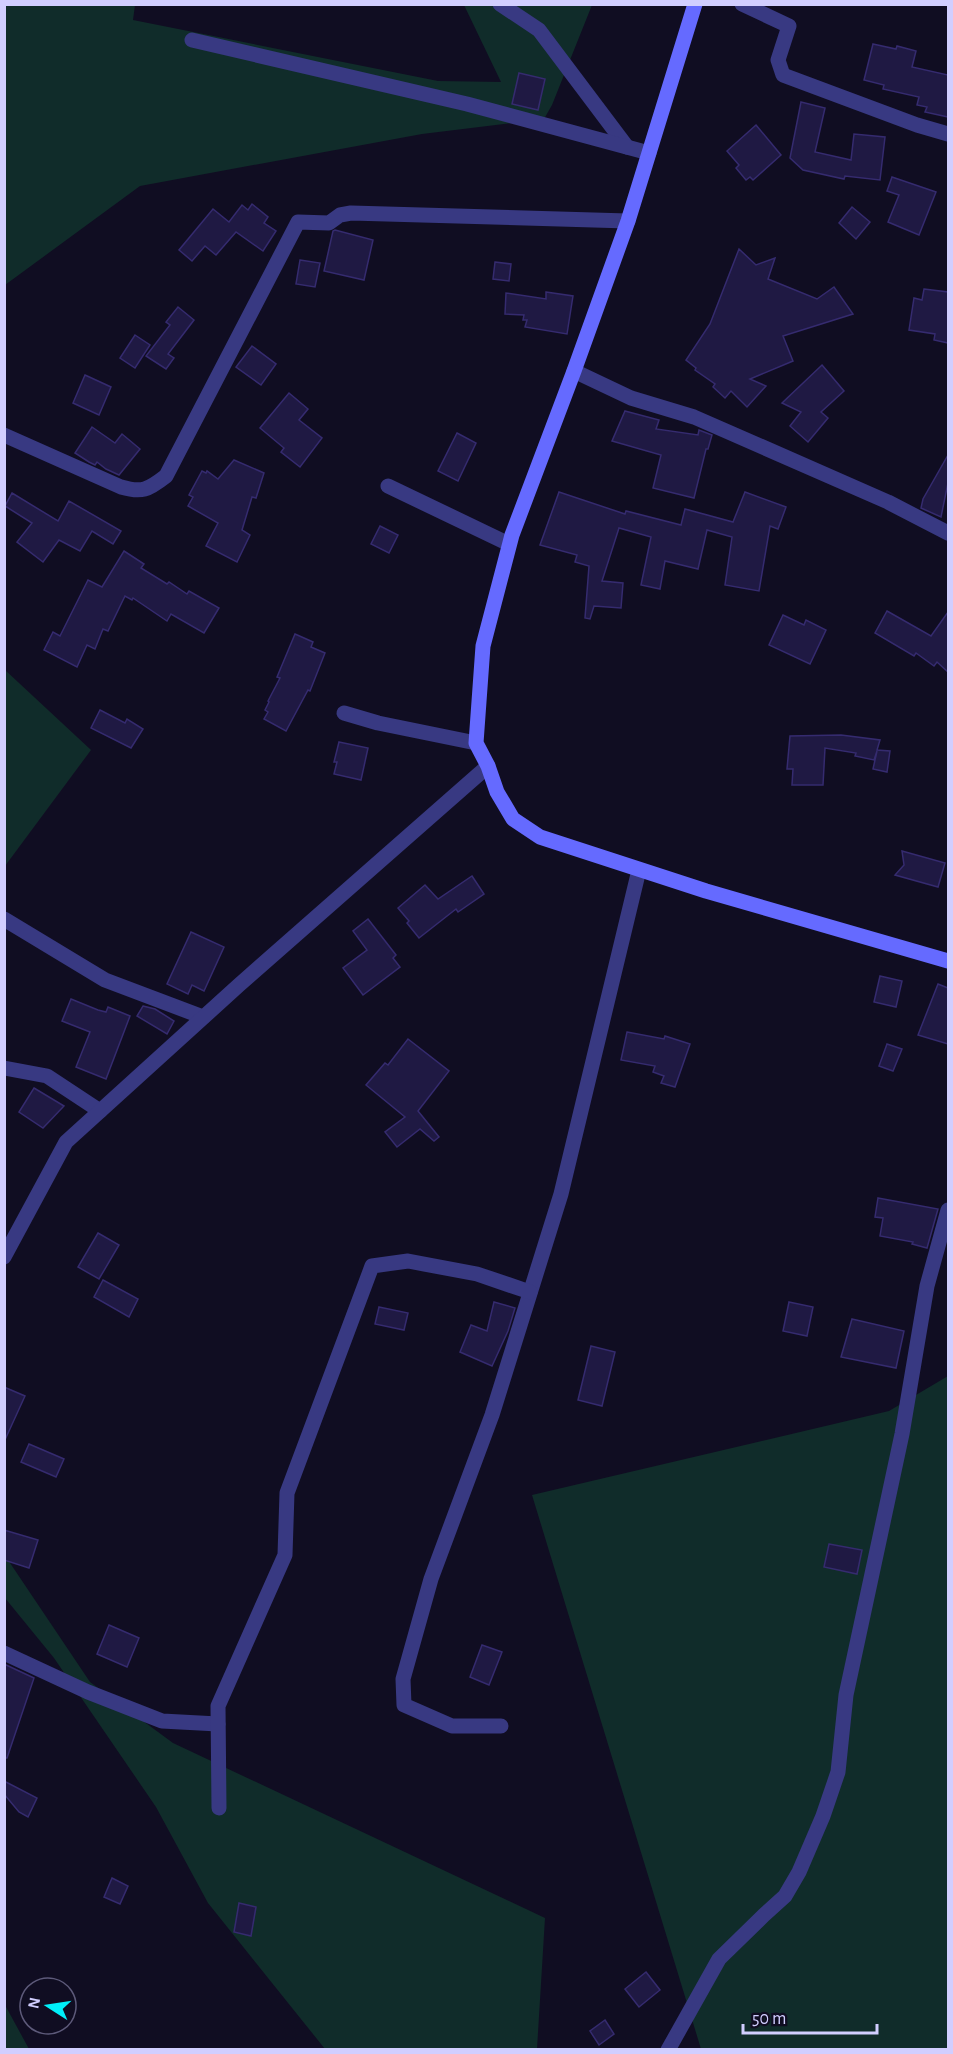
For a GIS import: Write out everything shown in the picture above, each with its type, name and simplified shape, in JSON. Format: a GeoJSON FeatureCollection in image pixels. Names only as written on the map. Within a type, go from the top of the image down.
{"type":"FeatureCollection","features":[{"type":"Feature","properties":{"kind":"street"},"geometry":{"type":"LineString","coordinates":[[500,4],[539,30],[627,147]]}},
{"type":"Feature","properties":{"kind":"street"},"geometry":{"type":"LineString","coordinates":[[695,4],[628,221],[509,544],[483,646],[476,743],[488,766],[497,792],[513,819],[540,837],[639,870],[948,961]]}},
{"type":"Feature","properties":{"kind":"street"},"geometry":{"type":"LineString","coordinates":[[742,4],[789,26],[778,60],[783,75],[917,125],[948,134]]}},
{"type":"Feature","properties":{"kind":"street"},"geometry":{"type":"LineString","coordinates":[[192,40],[467,104],[649,153]]}},
{"type":"Feature","properties":{"kind":"street"},"geometry":{"type":"LineString","coordinates":[[4,435],[121,487],[136,492],[151,487],[166,476],[298,222],[329,223],[340,215],[351,213],[628,221]]}},
{"type":"Feature","properties":{"kind":"street"},"geometry":{"type":"LineString","coordinates":[[574,371],[631,398],[694,417],[888,502],[948,533]]}},
{"type":"Feature","properties":{"kind":"street"},"geometry":{"type":"LineString","coordinates":[[388,486],[509,544]]}},
{"type":"Feature","properties":{"kind":"street"},"geometry":{"type":"LineString","coordinates":[[344,713],[378,723],[476,743]]}},
{"type":"Feature","properties":{"kind":"street"},"geometry":{"type":"LineString","coordinates":[[4,1257],[66,1142],[203,1017],[488,766]]}},
{"type":"Feature","properties":{"kind":"street"},"geometry":{"type":"LineString","coordinates":[[501,1726],[452,1726],[404,1705],[403,1679],[431,1580],[492,1415],[561,1194],[639,870]]}},
{"type":"Feature","properties":{"kind":"street"},"geometry":{"type":"LineString","coordinates":[[4,919],[105,980],[203,1017]]}},
{"type":"Feature","properties":{"kind":"street"},"geometry":{"type":"LineString","coordinates":[[4,1068],[47,1076],[100,1111]]}},
{"type":"Feature","properties":{"kind":"street"},"geometry":{"type":"LineString","coordinates":[[668,2049],[719,1959],[785,1896],[799,1872],[838,1772],[846,1695],[903,1434],[927,1286],[948,1210]]}},
{"type":"Feature","properties":{"kind":"street"},"geometry":{"type":"LineString","coordinates":[[219,1808],[218,1706],[285,1555],[287,1494],[372,1266],[408,1261],[477,1274],[530,1292]]}},
{"type":"Feature","properties":{"kind":"street"},"geometry":{"type":"LineString","coordinates":[[4,1653],[88,1692],[162,1721],[218,1724]]}},
{"type":"Feature","properties":{"kind":"green space"},"geometry":{"type":"Polygon","coordinates":[[[5,5],[135,5],[133,20],[438,81],[501,82],[464,5],[592,5],[552,105],[544,119],[422,134],[140,186],[5,285],[5,5]]]}},
{"type":"Feature","properties":{"kind":"green space"},"geometry":{"type":"Polygon","coordinates":[[[5,670],[91,750],[4,866],[5,670]]]}},
{"type":"Feature","properties":{"kind":"green space"},"geometry":{"type":"Polygon","coordinates":[[[948,1376],[948,2049],[701,2049],[532,1495],[889,1411],[948,1376]]]}},
{"type":"Feature","properties":{"kind":"green space"},"geometry":{"type":"Polygon","coordinates":[[[4,1554],[90,1682],[173,1743],[545,1918],[537,2049],[325,2049],[208,1903],[156,1807],[54,1658],[5,1598],[4,1554]]]}},
{"type":"Feature","properties":{"kind":"green space"},"geometry":{"type":"Polygon","coordinates":[[[4,2005],[18,2029],[18,2036],[22,2036],[29,2049],[5,2049],[4,2005]]]}},
{"type":"Feature","properties":{"kind":"building"},"geometry":{"type":"Polygon","coordinates":[[[873,44],[896,49],[897,46],[916,51],[912,67],[948,75],[948,117],[925,112],[927,107],[917,105],[919,97],[883,89],[884,85],[864,80],[873,44]]]}},
{"type":"Feature","properties":{"kind":"building"},"geometry":{"type":"Polygon","coordinates":[[[519,73],[545,79],[538,110],[512,104],[519,73]]]}},
{"type":"Feature","properties":{"kind":"building"},"geometry":{"type":"Polygon","coordinates":[[[801,102],[825,108],[815,152],[851,160],[854,134],[885,137],[880,180],[845,176],[844,179],[803,170],[790,158],[801,102]]]}},
{"type":"Feature","properties":{"kind":"building"},"geometry":{"type":"Polygon","coordinates":[[[756,125],[781,155],[753,180],[750,177],[746,180],[736,168],[739,165],[727,151],[756,125]]]}},
{"type":"Feature","properties":{"kind":"building"},"geometry":{"type":"Polygon","coordinates":[[[892,177],[936,192],[919,235],[888,222],[899,195],[887,191],[892,177]]]}},
{"type":"Feature","properties":{"kind":"building"},"geometry":{"type":"Polygon","coordinates":[[[252,204],[268,217],[264,223],[276,231],[263,251],[236,232],[216,255],[205,246],[192,261],[179,250],[213,209],[229,222],[242,205],[248,210],[252,204]]]}},
{"type":"Feature","properties":{"kind":"building"},"geometry":{"type":"Polygon","coordinates":[[[852,207],[870,222],[856,239],[839,223],[852,207]]]}},
{"type":"Feature","properties":{"kind":"building"},"geometry":{"type":"Polygon","coordinates":[[[335,230],[373,240],[364,280],[324,271],[335,230]]]}},
{"type":"Feature","properties":{"kind":"building"},"geometry":{"type":"Polygon","coordinates":[[[739,249],[756,265],[775,258],[768,279],[817,299],[834,287],[853,314],[783,336],[793,361],[750,379],[766,386],[747,407],[731,391],[725,398],[713,387],[715,384],[695,370],[696,368],[686,360],[710,324],[739,249]]]}},
{"type":"Feature","properties":{"kind":"building"},"geometry":{"type":"Polygon","coordinates":[[[300,260],[320,263],[315,287],[296,284],[300,260]]]}},
{"type":"Feature","properties":{"kind":"building"},"geometry":{"type":"Polygon","coordinates":[[[495,262],[511,264],[509,281],[493,279],[495,262]]]}},
{"type":"Feature","properties":{"kind":"building"},"geometry":{"type":"Polygon","coordinates":[[[924,289],[948,292],[948,343],[934,340],[935,334],[909,330],[914,298],[922,300],[924,289]]]}},
{"type":"Feature","properties":{"kind":"building"},"geometry":{"type":"Polygon","coordinates":[[[546,292],[573,296],[567,334],[525,327],[527,320],[523,320],[524,315],[505,314],[506,293],[546,299],[546,292]]]}},
{"type":"Feature","properties":{"kind":"building"},"geometry":{"type":"Polygon","coordinates":[[[178,307],[194,320],[168,354],[174,358],[166,369],[146,356],[170,325],[166,322],[178,307]]]}},
{"type":"Feature","properties":{"kind":"building"},"geometry":{"type":"Polygon","coordinates":[[[135,335],[150,345],[135,368],[120,358],[135,335]]]}},
{"type":"Feature","properties":{"kind":"building"},"geometry":{"type":"Polygon","coordinates":[[[252,346],[276,364],[261,385],[236,367],[252,346]]]}},
{"type":"Feature","properties":{"kind":"building"},"geometry":{"type":"Polygon","coordinates":[[[822,365],[844,391],[821,412],[828,418],[808,442],[790,426],[801,412],[782,403],[822,365]]]}},
{"type":"Feature","properties":{"kind":"building"},"geometry":{"type":"Polygon","coordinates":[[[85,375],[111,387],[99,415],[73,403],[85,375]]]}},
{"type":"Feature","properties":{"kind":"building"},"geometry":{"type":"Polygon","coordinates":[[[289,393],[308,409],[299,420],[322,438],[300,467],[281,452],[284,448],[260,428],[289,393]]]}},
{"type":"Feature","properties":{"kind":"building"},"geometry":{"type":"Polygon","coordinates":[[[625,411],[659,420],[656,429],[698,435],[699,430],[712,435],[708,449],[706,449],[694,498],[653,488],[661,455],[612,441],[625,411]]]}},
{"type":"Feature","properties":{"kind":"building"},"geometry":{"type":"Polygon","coordinates":[[[92,427],[115,443],[122,434],[140,449],[119,475],[75,453],[92,427]]]}},
{"type":"Feature","properties":{"kind":"building"},"geometry":{"type":"Polygon","coordinates":[[[457,433],[476,443],[458,481],[438,471],[457,433]]]}},
{"type":"Feature","properties":{"kind":"building"},"geometry":{"type":"Polygon","coordinates":[[[948,455],[948,483],[941,517],[921,508],[923,499],[948,455]]]}},
{"type":"Feature","properties":{"kind":"building"},"geometry":{"type":"Polygon","coordinates":[[[234,460],[264,473],[256,498],[252,497],[242,530],[250,535],[237,562],[206,546],[218,523],[188,506],[193,497],[189,495],[202,471],[206,473],[207,471],[218,479],[234,460]]]}},
{"type":"Feature","properties":{"kind":"building"},"geometry":{"type":"Polygon","coordinates":[[[559,492],[625,514],[626,511],[681,525],[685,509],[733,522],[745,492],[786,507],[778,529],[770,526],[759,591],[725,585],[732,537],[707,530],[698,569],[665,561],[660,589],[641,585],[651,537],[619,528],[602,581],[623,583],[621,608],[594,606],[590,619],[585,618],[589,566],[575,562],[577,555],[540,545],[559,492]]]}},
{"type":"Feature","properties":{"kind":"building"},"geometry":{"type":"Polygon","coordinates":[[[12,493],[58,521],[69,501],[121,531],[113,544],[92,531],[80,551],[59,540],[43,562],[17,542],[32,523],[5,506],[12,493]]]}},
{"type":"Feature","properties":{"kind":"building"},"geometry":{"type":"Polygon","coordinates":[[[380,526],[398,535],[389,553],[371,544],[380,526]]]}},
{"type":"Feature","properties":{"kind":"building"},"geometry":{"type":"Polygon","coordinates":[[[124,551],[144,564],[141,568],[167,584],[169,582],[187,594],[189,591],[219,608],[204,633],[171,614],[167,621],[133,598],[132,600],[125,596],[108,631],[103,629],[95,649],[87,645],[77,667],[44,650],[53,632],[60,636],[88,580],[102,587],[124,551]]]}},
{"type":"Feature","properties":{"kind":"building"},"geometry":{"type":"Polygon","coordinates":[[[887,611],[931,636],[948,612],[948,672],[937,662],[934,666],[916,653],[914,656],[875,633],[887,611]]]}},
{"type":"Feature","properties":{"kind":"building"},"geometry":{"type":"Polygon","coordinates":[[[783,615],[804,625],[806,620],[826,630],[810,664],[769,645],[783,615]]]}},
{"type":"Feature","properties":{"kind":"building"},"geometry":{"type":"Polygon","coordinates":[[[295,634],[313,642],[311,647],[325,653],[310,691],[308,690],[286,731],[264,719],[268,712],[265,710],[268,701],[280,678],[277,677],[295,634]]]}},
{"type":"Feature","properties":{"kind":"building"},"geometry":{"type":"Polygon","coordinates":[[[100,710],[125,723],[127,719],[143,729],[131,748],[91,728],[100,710]]]}},
{"type":"Feature","properties":{"kind":"building"},"geometry":{"type":"Polygon","coordinates":[[[841,735],[880,740],[877,750],[890,751],[887,772],[873,769],[877,751],[874,760],[855,756],[856,753],[825,748],[823,785],[792,785],[793,769],[787,769],[790,736],[841,735]]]}},
{"type":"Feature","properties":{"kind":"building"},"geometry":{"type":"Polygon","coordinates":[[[339,742],[368,748],[361,780],[334,774],[337,762],[334,762],[339,742]]]}},
{"type":"Feature","properties":{"kind":"building"},"geometry":{"type":"Polygon","coordinates":[[[902,851],[945,863],[938,887],[895,875],[904,865],[902,851]]]}},
{"type":"Feature","properties":{"kind":"building"},"geometry":{"type":"Polygon","coordinates":[[[472,876],[484,894],[458,912],[456,909],[419,938],[398,908],[425,885],[438,899],[472,876]]]}},
{"type":"Feature","properties":{"kind":"building"},"geometry":{"type":"Polygon","coordinates":[[[368,919],[396,955],[393,958],[400,967],[363,995],[343,968],[367,950],[353,931],[368,919]]]}},
{"type":"Feature","properties":{"kind":"building"},"geometry":{"type":"Polygon","coordinates":[[[191,932],[224,947],[204,991],[192,985],[188,994],[167,984],[191,932]]]}},
{"type":"Feature","properties":{"kind":"building"},"geometry":{"type":"Polygon","coordinates":[[[880,976],[902,981],[896,1007],[874,1002],[880,976]]]}},
{"type":"Feature","properties":{"kind":"building"},"geometry":{"type":"Polygon","coordinates":[[[938,984],[948,988],[948,1044],[918,1035],[938,984]]]}},
{"type":"Feature","properties":{"kind":"building"},"geometry":{"type":"Polygon","coordinates":[[[71,999],[98,1010],[106,1012],[108,1007],[130,1016],[106,1079],[76,1067],[90,1032],[62,1021],[71,999]]]}},
{"type":"Feature","properties":{"kind":"building"},"geometry":{"type":"Polygon","coordinates":[[[143,1006],[155,1009],[174,1021],[167,1034],[137,1016],[143,1006]]]}},
{"type":"Feature","properties":{"kind":"building"},"geometry":{"type":"Polygon","coordinates":[[[627,1032],[664,1039],[665,1036],[690,1044],[675,1087],[661,1083],[664,1076],[653,1072],[655,1066],[621,1060],[627,1032]]]}},
{"type":"Feature","properties":{"kind":"building"},"geometry":{"type":"Polygon","coordinates":[[[408,1039],[449,1071],[418,1111],[439,1137],[434,1141],[420,1129],[397,1147],[385,1132],[405,1117],[366,1085],[385,1063],[388,1065],[408,1039]]]}},
{"type":"Feature","properties":{"kind":"building"},"geometry":{"type":"Polygon","coordinates":[[[887,1044],[902,1049],[893,1071],[879,1066],[887,1044]]]}},
{"type":"Feature","properties":{"kind":"building"},"geometry":{"type":"Polygon","coordinates":[[[34,1088],[64,1106],[43,1128],[19,1112],[34,1088]]]}},
{"type":"Feature","properties":{"kind":"building"},"geometry":{"type":"Polygon","coordinates":[[[878,1198],[938,1209],[927,1248],[912,1244],[913,1242],[880,1236],[883,1218],[875,1217],[878,1198]]]}},
{"type":"Feature","properties":{"kind":"building"},"geometry":{"type":"Polygon","coordinates":[[[98,1233],[119,1245],[99,1279],[78,1267],[98,1233]]]}},
{"type":"Feature","properties":{"kind":"building"},"geometry":{"type":"Polygon","coordinates":[[[103,1280],[138,1299],[129,1317],[94,1297],[103,1280]]]}},
{"type":"Feature","properties":{"kind":"building"},"geometry":{"type":"Polygon","coordinates":[[[494,1302],[515,1308],[508,1331],[492,1366],[460,1352],[471,1325],[487,1331],[494,1302]]]}},
{"type":"Feature","properties":{"kind":"building"},"geometry":{"type":"Polygon","coordinates":[[[789,1302],[813,1307],[807,1336],[783,1331],[789,1302]]]}},
{"type":"Feature","properties":{"kind":"building"},"geometry":{"type":"Polygon","coordinates":[[[379,1307],[408,1313],[404,1330],[375,1324],[379,1307]]]}},
{"type":"Feature","properties":{"kind":"building"},"geometry":{"type":"Polygon","coordinates":[[[852,1319],[904,1331],[896,1368],[841,1357],[852,1319]]]}},
{"type":"Feature","properties":{"kind":"building"},"geometry":{"type":"Polygon","coordinates":[[[591,1346],[615,1352],[602,1406],[578,1400],[591,1346]]]}},
{"type":"Feature","properties":{"kind":"building"},"geometry":{"type":"Polygon","coordinates":[[[4,1387],[25,1396],[4,1442],[4,1387]]]}},
{"type":"Feature","properties":{"kind":"building"},"geometry":{"type":"Polygon","coordinates":[[[29,1444],[64,1459],[56,1477],[21,1462],[29,1444]]]}},
{"type":"Feature","properties":{"kind":"building"},"geometry":{"type":"Polygon","coordinates":[[[4,1530],[38,1540],[29,1568],[4,1560],[4,1530]]]}},
{"type":"Feature","properties":{"kind":"building"},"geometry":{"type":"Polygon","coordinates":[[[829,1544],[862,1550],[857,1574],[824,1567],[829,1544]]]}},
{"type":"Feature","properties":{"kind":"building"},"geometry":{"type":"Polygon","coordinates":[[[109,1625],[139,1638],[127,1667],[97,1654],[109,1625]]]}},
{"type":"Feature","properties":{"kind":"building"},"geometry":{"type":"Polygon","coordinates":[[[482,1645],[502,1652],[489,1685],[470,1677],[482,1645]]]}},
{"type":"Feature","properties":{"kind":"building"},"geometry":{"type":"Polygon","coordinates":[[[4,1664],[34,1678],[7,1758],[4,1758],[4,1664]]]}},
{"type":"Feature","properties":{"kind":"building"},"geometry":{"type":"Polygon","coordinates":[[[4,1781],[37,1798],[28,1817],[19,1812],[4,1794],[4,1781]]]}},
{"type":"Feature","properties":{"kind":"building"},"geometry":{"type":"Polygon","coordinates":[[[112,1878],[128,1886],[120,1904],[104,1897],[112,1878]]]}},
{"type":"Feature","properties":{"kind":"building"},"geometry":{"type":"Polygon","coordinates":[[[239,1903],[256,1907],[251,1936],[234,1932],[239,1903]]]}},
{"type":"Feature","properties":{"kind":"building"},"geometry":{"type":"Polygon","coordinates":[[[646,1972],[660,1990],[639,2007],[625,1989],[646,1972]]]}},
{"type":"Feature","properties":{"kind":"building"},"geometry":{"type":"Polygon","coordinates":[[[605,2020],[614,2034],[599,2045],[590,2031],[605,2020]]]}}]}
